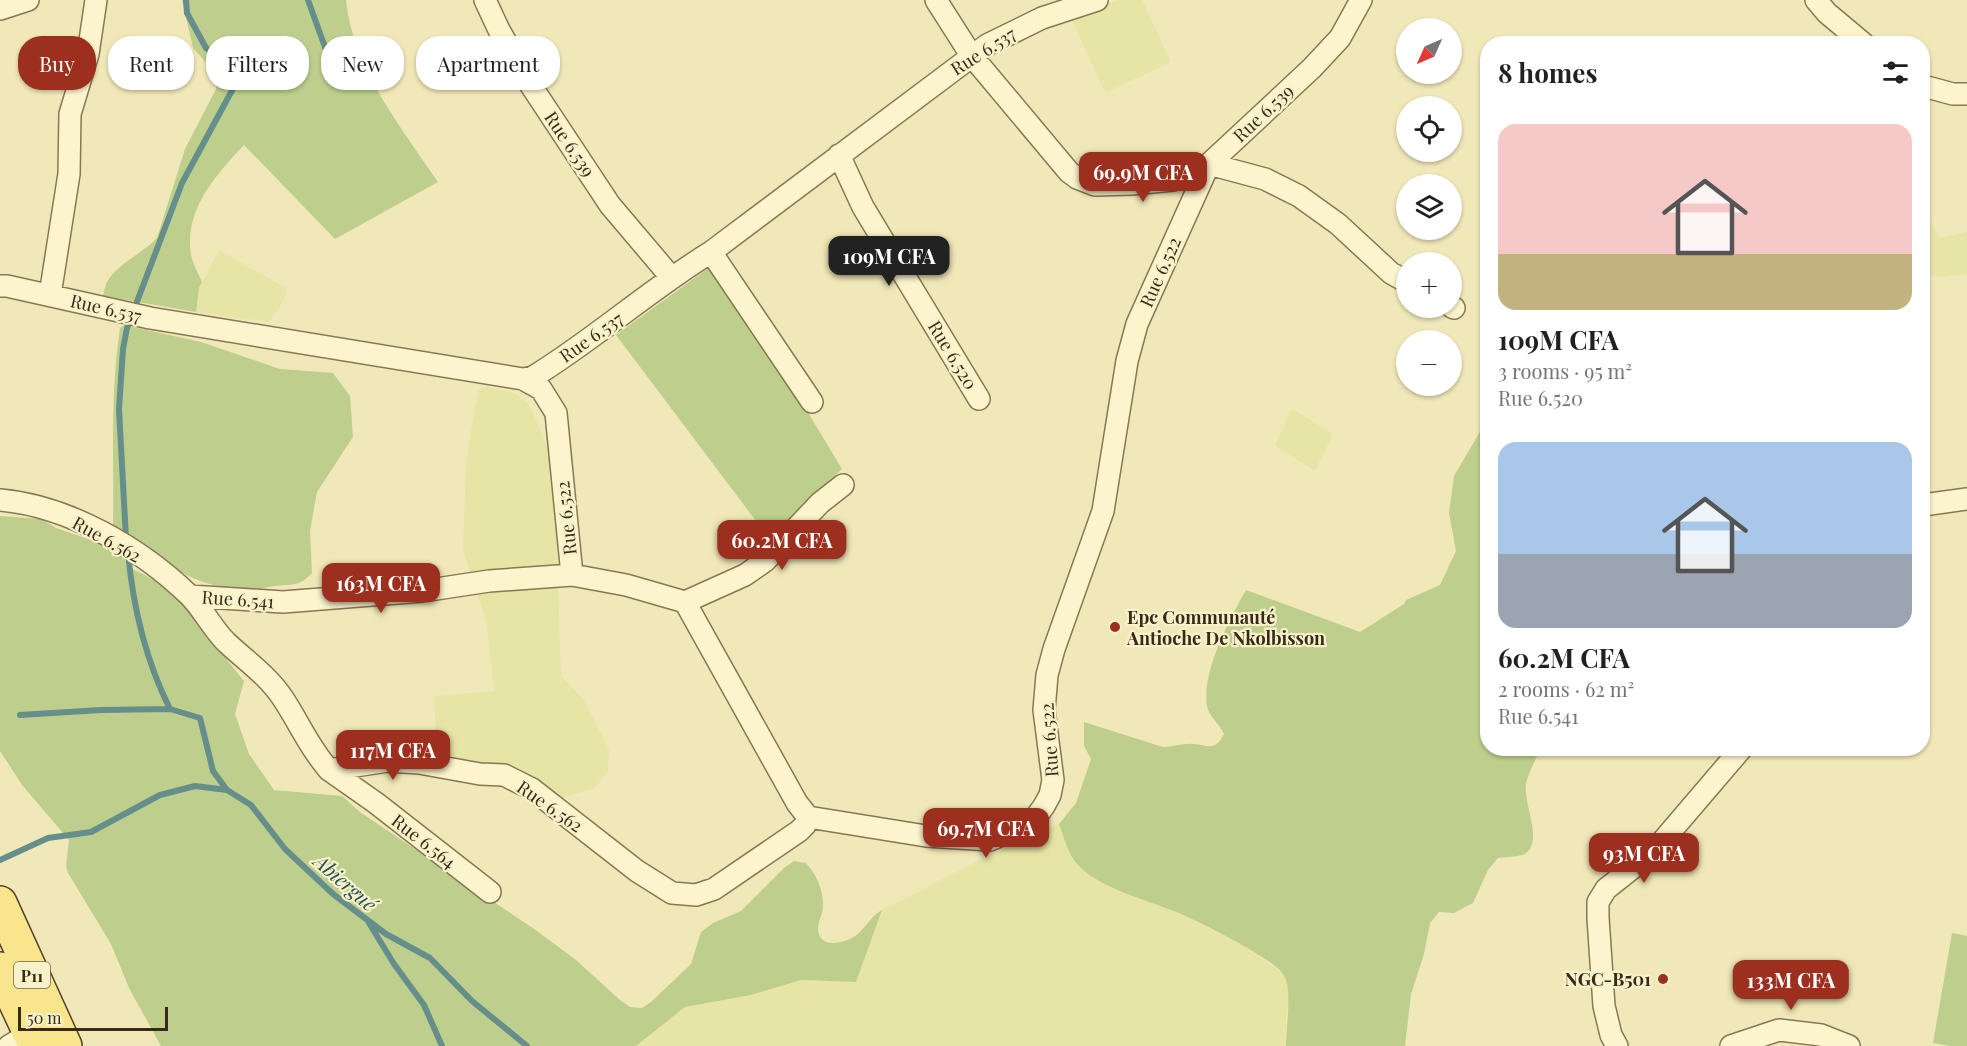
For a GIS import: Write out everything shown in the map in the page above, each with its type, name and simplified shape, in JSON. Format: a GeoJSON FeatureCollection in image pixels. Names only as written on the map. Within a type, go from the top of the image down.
{"type":"FeatureCollection","features":[{"type":"Feature","properties":{"kind":"main road","name":"P11"},"geometry":{"type":"LineString","coordinates":[[0,903],[65,1046]]}},
{"type":"Feature","properties":{"kind":"main road","name":"P11"},"geometry":{"type":"LineString","coordinates":[[0,969],[25,1042]]}},
{"type":"Feature","properties":{"kind":"street"},"geometry":{"type":"LineString","coordinates":[[0,9],[28,0]]}},
{"type":"Feature","properties":{"kind":"street"},"geometry":{"type":"LineString","coordinates":[[50,295],[69,174],[70,114],[88,54],[96,0]]}},
{"type":"Feature","properties":{"kind":"street","name":"Rue 6.539"},"geometry":{"type":"LineString","coordinates":[[485,0],[526,78],[604,195],[671,277]]}},
{"type":"Feature","properties":{"kind":"street","name":"Rue 6.539"},"geometry":{"type":"LineString","coordinates":[[936,0],[971,56],[1069,172],[1095,185],[1173,180],[1189,175],[1209,164],[1326,53],[1344,31],[1361,0]]}},
{"type":"Feature","properties":{"kind":"street","name":"Rue 6.537"},"geometry":{"type":"LineString","coordinates":[[0,286],[150,318],[523,379],[533,377],[671,277],[711,252],[987,45],[1042,18],[1097,0]]}},
{"type":"Feature","properties":{"kind":"street"},"geometry":{"type":"LineString","coordinates":[[1816,0],[1827,14],[1854,36]]}},
{"type":"Feature","properties":{"kind":"street"},"geometry":{"type":"LineString","coordinates":[[1930,88],[1953,94],[1967,94]]}},
{"type":"Feature","properties":{"kind":"street","name":"Rue 6.520"},"geometry":{"type":"LineString","coordinates":[[839,155],[864,207],[979,399]]}},
{"type":"Feature","properties":{"kind":"street"},"geometry":{"type":"LineString","coordinates":[[1209,164],[1266,179],[1299,196],[1338,224],[1396,276]]}},
{"type":"Feature","properties":{"kind":"street","name":"Rue 6.522"},"geometry":{"type":"LineString","coordinates":[[808,817],[926,836],[990,840],[1025,825],[1036,817],[1044,806],[1050,795],[1053,780],[1044,710],[1047,675],[1103,511],[1127,361],[1137,324],[1209,164]]}},
{"type":"Feature","properties":{"kind":"street"},"geometry":{"type":"LineString","coordinates":[[711,252],[812,402]]}},
{"type":"Feature","properties":{"kind":"street","name":"Rue 6.522"},"geometry":{"type":"LineString","coordinates":[[523,379],[541,389],[555,413],[572,575],[626,585],[685,602]]}},
{"type":"Feature","properties":{"kind":"street"},"geometry":{"type":"LineString","coordinates":[[808,817],[797,803],[685,602],[745,575],[765,561],[820,503],[843,485]]}},
{"type":"Feature","properties":{"kind":"street"},"geometry":{"type":"LineString","coordinates":[[1930,504],[1967,499]]}},
{"type":"Feature","properties":{"kind":"street","name":"Rue 6.562"},"geometry":{"type":"LineString","coordinates":[[0,500],[52,511],[103,532],[133,550],[190,596],[225,641],[262,673],[281,696],[314,753],[329,770],[388,761],[419,763],[504,776],[532,789],[637,872],[672,893],[696,895],[714,889],[799,831],[808,817]]}},
{"type":"Feature","properties":{"kind":"street","name":"Rue 6.541"},"geometry":{"type":"LineString","coordinates":[[190,596],[283,602],[423,591],[489,581],[572,575]]}},
{"type":"Feature","properties":{"kind":"street"},"geometry":{"type":"LineString","coordinates":[[1617,1046],[1611,1035],[1604,1006],[1599,902],[1606,889],[1654,851],[1735,756]]}},
{"type":"Feature","properties":{"kind":"street","name":"Rue 6.564"},"geometry":{"type":"LineString","coordinates":[[329,770],[376,803],[490,892]]}},
{"type":"Feature","properties":{"kind":"street"},"geometry":{"type":"LineString","coordinates":[[1731,1046],[1779,1030],[1821,1035],[1849,1046]]}},
{"type":"Feature","properties":{"kind":"shaded area"},"geometry":{"type":"Polygon","coordinates":[[[1119,0],[1142,0],[1171,62],[1108,92],[1104,90],[1070,17],[1119,0]]]}},
{"type":"Feature","properties":{"kind":"shaded area"},"geometry":{"type":"Polygon","coordinates":[[[1930,222],[1940,238],[1967,232],[1967,274],[1943,277],[1930,275],[1930,222]]]}},
{"type":"Feature","properties":{"kind":"shaded area"},"geometry":{"type":"Polygon","coordinates":[[[219,250],[286,288],[287,292],[280,307],[269,322],[196,312],[199,288],[219,250]]]}},
{"type":"Feature","properties":{"kind":"shaded area"},"geometry":{"type":"Polygon","coordinates":[[[486,387],[515,393],[529,404],[554,463],[559,502],[557,548],[561,676],[583,699],[609,749],[608,771],[595,788],[563,798],[501,765],[437,756],[434,696],[494,691],[486,620],[463,550],[466,461],[478,391],[486,387]]]}},
{"type":"Feature","properties":{"kind":"shaded area"},"geometry":{"type":"Polygon","coordinates":[[[1295,410],[1331,433],[1332,437],[1316,469],[1313,470],[1275,446],[1290,411],[1295,410]]]}},
{"type":"Feature","properties":{"kind":"shaded area"},"geometry":{"type":"Polygon","coordinates":[[[1059,824],[1066,845],[1099,881],[1181,914],[1246,947],[1282,973],[1286,980],[1289,1001],[1286,1015],[1286,1046],[636,1046],[685,1007],[751,995],[801,980],[856,982],[882,910],[980,860],[1059,824]]]}},
{"type":"Feature","properties":{"kind":"green space"},"geometry":{"type":"Polygon","coordinates":[[[182,0],[346,0],[354,36],[321,36],[321,90],[378,90],[438,182],[335,239],[244,145],[222,169],[204,195],[192,223],[191,255],[202,282],[196,312],[103,296],[111,276],[157,238],[185,149],[215,90],[309,90],[309,36],[206,36],[206,63],[194,49],[194,36],[190,36],[182,0]]]}},
{"type":"Feature","properties":{"kind":"green space"},"geometry":{"type":"Polygon","coordinates":[[[711,266],[780,366],[842,469],[790,521],[765,533],[616,335],[711,266]]]}},
{"type":"Feature","properties":{"kind":"green space"},"geometry":{"type":"Polygon","coordinates":[[[124,325],[201,342],[280,369],[333,373],[350,396],[353,437],[317,492],[310,531],[312,573],[303,581],[254,590],[213,585],[178,571],[113,528],[115,378],[120,328],[124,325]]]}},
{"type":"Feature","properties":{"kind":"green space"},"geometry":{"type":"Polygon","coordinates":[[[1480,432],[1480,756],[1537,756],[1526,784],[1532,824],[1532,843],[1529,850],[1522,855],[1498,858],[1488,870],[1473,903],[1454,913],[1439,912],[1430,923],[1424,954],[1411,994],[1405,1046],[1286,1046],[1287,984],[1283,974],[1276,966],[1227,937],[1181,914],[1099,881],[1078,865],[1072,856],[1059,824],[1076,803],[1091,759],[1084,746],[1084,722],[1163,747],[1190,744],[1214,745],[1221,740],[1224,734],[1207,706],[1208,678],[1218,646],[1246,590],[1360,632],[1404,604],[1406,600],[1440,585],[1456,551],[1449,513],[1454,476],[1480,432]]]}},
{"type":"Feature","properties":{"kind":"green space"},"geometry":{"type":"Polygon","coordinates":[[[0,516],[42,519],[56,528],[106,545],[122,556],[133,569],[170,588],[187,602],[244,681],[235,714],[249,754],[274,790],[342,796],[360,812],[537,931],[576,960],[630,1007],[642,1008],[651,1002],[691,964],[701,932],[713,923],[741,911],[794,861],[806,863],[819,883],[823,906],[818,929],[819,935],[826,942],[836,943],[852,938],[882,910],[856,982],[801,980],[751,995],[685,1007],[636,1046],[161,1046],[129,988],[111,944],[68,873],[66,866],[69,840],[22,785],[0,751],[0,516]]]}},
{"type":"Feature","properties":{"kind":"green space"},"geometry":{"type":"Polygon","coordinates":[[[1952,933],[1967,936],[1967,1046],[1933,1043],[1952,933]]]}},
{"type":"Feature","properties":{"kind":"waterway"},"geometry":{"type":"LineString","coordinates":[[126,539],[119,409],[123,349],[127,328],[182,183],[236,83],[228,64],[206,48],[187,13],[186,0]]}},
{"type":"Feature","properties":{"kind":"waterway"},"geometry":{"type":"LineString","coordinates":[[308,0],[321,36]]}},
{"type":"Feature","properties":{"kind":"waterway"},"geometry":{"type":"LineString","coordinates":[[128,552],[133,593],[147,652],[170,709]]}},
{"type":"Feature","properties":{"kind":"waterway","name":"Abiergué"},"geometry":{"type":"LineString","coordinates":[[20,715],[170,709],[200,718],[213,771],[227,790]]}},
{"type":"Feature","properties":{"kind":"waterway","name":"Abiergué"},"geometry":{"type":"LineString","coordinates":[[0,860],[48,838],[91,832],[160,795],[195,786],[227,790],[251,805],[285,849],[333,894],[386,934],[430,958],[472,1001],[527,1046]]}},
{"type":"Feature","properties":{"kind":"waterway","name":"Abiergué"},"geometry":{"type":"LineString","coordinates":[[369,923],[394,964],[424,1005],[442,1046]]}},
{"type":"Feature","properties":{"kind":"place","name":"Epc Communauté Antioche De Nkolbisson"},"geometry":{"type":"Point","coordinates":[1115,627]}},
{"type":"Feature","properties":{"kind":"place","name":"NGC-B501"},"geometry":{"type":"Point","coordinates":[1663,979]}}]}
